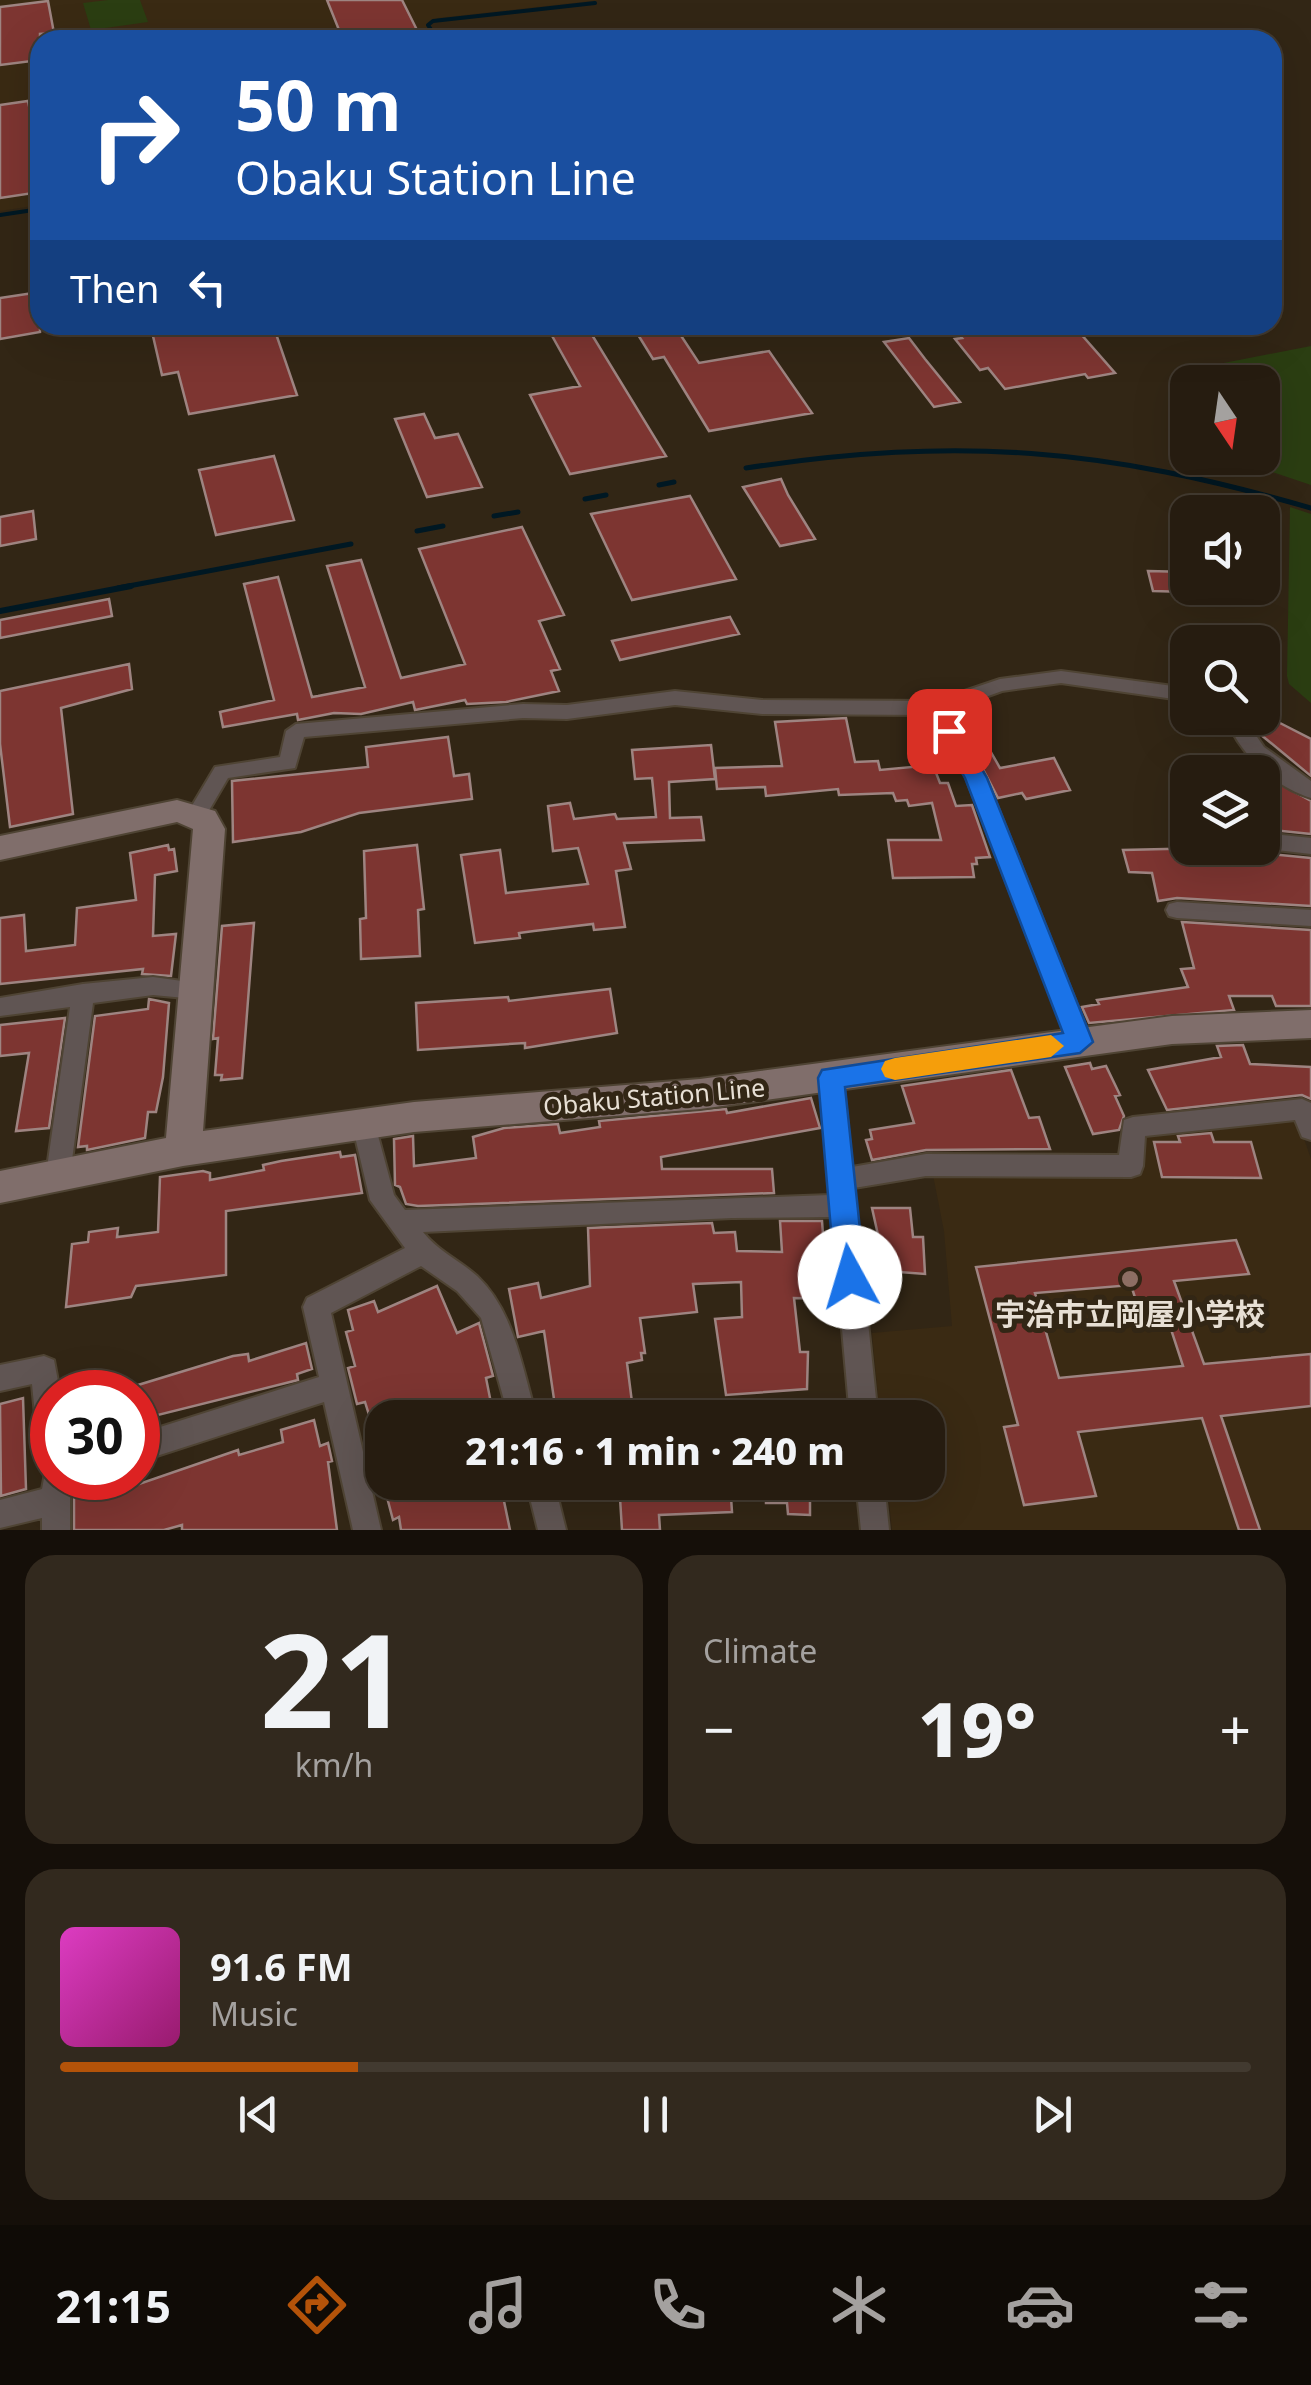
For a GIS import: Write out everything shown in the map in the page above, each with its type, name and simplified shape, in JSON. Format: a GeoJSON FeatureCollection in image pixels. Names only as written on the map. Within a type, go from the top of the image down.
{"type":"FeatureCollection","features":[{"type":"Feature","properties":{"kind":"main road"},"geometry":{"type":"LineString","coordinates":[[0,848],[158,814],[196,814],[209,830],[184,1150]]}},
{"type":"Feature","properties":{"kind":"main road","name":"Obaku Station Line"},"geometry":{"type":"LineString","coordinates":[[1,1188],[184,1150],[364,1124],[831,1078],[1172,1030],[1311,1024]]}},
{"type":"Feature","properties":{"kind":"street"},"geometry":{"type":"LineString","coordinates":[[196,814],[222,772],[288,764],[296,730],[522,711],[567,712],[675,698],[762,707],[936,708],[1000,685],[1061,677],[1170,692]]}},
{"type":"Feature","properties":{"kind":"street"},"geometry":{"type":"LineString","coordinates":[[936,708],[976,778],[1080,1042]]}},
{"type":"Feature","properties":{"kind":"street"},"geometry":{"type":"LineString","coordinates":[[1240,735],[1254,753],[1311,791]]}},
{"type":"Feature","properties":{"kind":"street"},"geometry":{"type":"LineString","coordinates":[[1280,843],[1311,846]]}},
{"type":"Feature","properties":{"kind":"street"},"geometry":{"type":"LineString","coordinates":[[1176,910],[1311,918]]}},
{"type":"Feature","properties":{"kind":"street"},"geometry":{"type":"LineString","coordinates":[[0,1007],[153,986],[196,990]]}},
{"type":"Feature","properties":{"kind":"street"},"geometry":{"type":"LineString","coordinates":[[58,1175],[83,993]]}},
{"type":"Feature","properties":{"kind":"street"},"geometry":{"type":"LineString","coordinates":[[831,1078],[862,1400]]}},
{"type":"Feature","properties":{"kind":"street"},"geometry":{"type":"LineString","coordinates":[[842,1180],[926,1166],[1131,1166],[1134,1127],[1152,1125],[1302,1110],[1311,1130]]}},
{"type":"Feature","properties":{"kind":"street"},"geometry":{"type":"LineString","coordinates":[[364,1124],[383,1200],[422,1252],[466,1283],[492,1312],[519,1400]]}},
{"type":"Feature","properties":{"kind":"street"},"geometry":{"type":"LineString","coordinates":[[399,1221],[511,1221],[732,1204],[843,1206]]}},
{"type":"Feature","properties":{"kind":"street"},"geometry":{"type":"LineString","coordinates":[[367,1530],[316,1307],[422,1252]]}},
{"type":"Feature","properties":{"kind":"street"},"geometry":{"type":"LineString","coordinates":[[0,1378],[30,1372]]}},
{"type":"Feature","properties":{"kind":"street"},"geometry":{"type":"LineString","coordinates":[[160,1441],[333,1386]]}},
{"type":"Feature","properties":{"kind":"street"},"geometry":{"type":"LineString","coordinates":[[0,1514],[30,1500]]}},
{"type":"Feature","properties":{"kind":"street"},"geometry":{"type":"LineString","coordinates":[[56,1500],[56,1530]]}},
{"type":"Feature","properties":{"kind":"street"},"geometry":{"type":"LineString","coordinates":[[544,1500],[552,1530]]}},
{"type":"Feature","properties":{"kind":"street"},"geometry":{"type":"LineString","coordinates":[[872,1500],[874,1530]]}},
{"type":"Feature","properties":{"kind":"shaded area"},"geometry":{"type":"Polygon","coordinates":[[[0,0],[600,0],[438,18],[426,26],[429,30],[30,30],[30,206],[0,211],[0,0]]]}},
{"type":"Feature","properties":{"kind":"shaded area","name":"宇治市立岡屋小学校"},"geometry":{"type":"Polygon","coordinates":[[[1290,1117],[1300,1127],[1311,1159],[1311,1530],[892,1530],[889,1500],[945,1500],[945,1400],[878,1400],[872,1333],[952,1326],[944,1231],[932,1170],[1141,1174],[1141,1135],[1290,1117]]]}},
{"type":"Feature","properties":{"kind":"green space"},"geometry":{"type":"Polygon","coordinates":[[[140,0],[148,22],[91,30],[83,3],[140,0]]]}},
{"type":"Feature","properties":{"kind":"green space"},"geometry":{"type":"Polygon","coordinates":[[[1311,346],[1311,485],[1280,475],[1280,365],[1214,365],[1311,346]]]}},
{"type":"Feature","properties":{"kind":"green space"},"geometry":{"type":"Polygon","coordinates":[[[1290,507],[1311,514],[1311,703],[1289,684],[1287,676],[1290,507]]]}},
{"type":"Feature","properties":{"kind":"building"},"geometry":{"type":"Polygon","coordinates":[[[327,0],[402,0],[417,30],[339,30],[327,0]]]}},
{"type":"Feature","properties":{"kind":"building"},"geometry":{"type":"Polygon","coordinates":[[[48,1],[53,30],[30,30],[30,61],[0,65],[0,7],[48,1]]]}},
{"type":"Feature","properties":{"kind":"building"},"geometry":{"type":"Polygon","coordinates":[[[28,101],[30,194],[0,198],[0,105],[28,101]]]}},
{"type":"Feature","properties":{"kind":"building"},"geometry":{"type":"Polygon","coordinates":[[[30,294],[30,334],[0,339],[0,298],[30,294]]]}},
{"type":"Feature","properties":{"kind":"building"},"geometry":{"type":"Polygon","coordinates":[[[276,335],[297,395],[189,414],[178,372],[162,375],[153,336],[276,335]]]}},
{"type":"Feature","properties":{"kind":"building"},"geometry":{"type":"Polygon","coordinates":[[[552,335],[592,335],[666,456],[570,474],[530,395],[580,386],[552,335]]]}},
{"type":"Feature","properties":{"kind":"building"},"geometry":{"type":"Polygon","coordinates":[[[638,335],[681,335],[699,363],[769,351],[812,413],[709,431],[664,357],[653,359],[638,335]]]}},
{"type":"Feature","properties":{"kind":"building"},"geometry":{"type":"Polygon","coordinates":[[[959,335],[1082,335],[1115,373],[1088,378],[1085,374],[1005,389],[988,368],[980,370],[955,339],[962,338],[959,335]]]}},
{"type":"Feature","properties":{"kind":"building"},"geometry":{"type":"Polygon","coordinates":[[[909,338],[960,402],[934,407],[884,342],[909,338]]]}},
{"type":"Feature","properties":{"kind":"building"},"geometry":{"type":"Polygon","coordinates":[[[424,414],[435,438],[458,434],[482,487],[427,497],[395,419],[424,414]]]}},
{"type":"Feature","properties":{"kind":"building"},"geometry":{"type":"Polygon","coordinates":[[[274,456],[294,520],[216,535],[199,470],[274,456]]]}},
{"type":"Feature","properties":{"kind":"building"},"geometry":{"type":"Polygon","coordinates":[[[781,479],[815,539],[780,546],[743,487],[781,479]]]}},
{"type":"Feature","properties":{"kind":"building"},"geometry":{"type":"Polygon","coordinates":[[[690,496],[736,579],[632,600],[591,514],[690,496]]]}},
{"type":"Feature","properties":{"kind":"building"},"geometry":{"type":"Polygon","coordinates":[[[33,511],[36,539],[0,546],[0,517],[33,511]]]}},
{"type":"Feature","properties":{"kind":"building"},"geometry":{"type":"Polygon","coordinates":[[[522,527],[564,615],[539,621],[560,669],[551,671],[559,691],[506,702],[467,704],[465,700],[415,710],[413,702],[361,714],[334,713],[298,720],[297,714],[223,727],[220,712],[274,700],[244,584],[278,577],[312,697],[365,687],[327,566],[361,560],[401,678],[465,664],[419,549],[522,527]]]}},
{"type":"Feature","properties":{"kind":"building"},"geometry":{"type":"Polygon","coordinates":[[[1148,571],[1170,572],[1170,591],[1153,591],[1148,571]]]}},
{"type":"Feature","properties":{"kind":"building"},"geometry":{"type":"Polygon","coordinates":[[[109,599],[112,616],[0,638],[0,620],[109,599]]]}},
{"type":"Feature","properties":{"kind":"building"},"geometry":{"type":"Polygon","coordinates":[[[730,617],[739,634],[620,660],[612,641],[730,617]]]}},
{"type":"Feature","properties":{"kind":"building"},"geometry":{"type":"Polygon","coordinates":[[[129,664],[132,689],[61,708],[73,814],[10,827],[0,744],[0,691],[129,664]]]}},
{"type":"Feature","properties":{"kind":"building"},"geometry":{"type":"Polygon","coordinates":[[[846,718],[855,762],[878,761],[880,770],[933,765],[940,783],[948,783],[956,806],[972,805],[990,857],[976,858],[977,864],[972,864],[974,877],[893,878],[888,840],[941,840],[932,803],[909,806],[907,800],[896,801],[893,793],[839,795],[838,789],[766,796],[765,787],[717,789],[715,768],[782,766],[775,722],[846,718]]]}},
{"type":"Feature","properties":{"kind":"building"},"geometry":{"type":"Polygon","coordinates":[[[1280,723],[1311,739],[1311,776],[1261,735],[1280,735],[1280,723]]]}},
{"type":"Feature","properties":{"kind":"building"},"geometry":{"type":"Polygon","coordinates":[[[448,737],[454,776],[469,774],[472,799],[359,813],[301,832],[233,842],[232,781],[368,767],[366,747],[448,737]]]}},
{"type":"Feature","properties":{"kind":"building"},"geometry":{"type":"Polygon","coordinates":[[[984,740],[1000,768],[1054,758],[1070,790],[1026,799],[1022,793],[998,798],[969,742],[984,740]]]}},
{"type":"Feature","properties":{"kind":"building"},"geometry":{"type":"Polygon","coordinates":[[[711,745],[715,779],[669,782],[670,818],[701,817],[704,840],[624,843],[631,869],[616,871],[625,927],[594,930],[593,924],[475,943],[461,855],[500,850],[506,893],[588,884],[578,848],[553,851],[548,806],[570,803],[574,819],[615,814],[617,819],[656,817],[652,778],[635,779],[632,750],[711,745]]]}},
{"type":"Feature","properties":{"kind":"building"},"geometry":{"type":"Polygon","coordinates":[[[1280,784],[1311,801],[1311,834],[1280,831],[1280,784]]]}},
{"type":"Feature","properties":{"kind":"building"},"geometry":{"type":"Polygon","coordinates":[[[168,845],[169,850],[174,849],[177,871],[155,875],[153,936],[176,934],[171,976],[142,974],[143,969],[0,984],[0,918],[24,915],[26,951],[75,945],[77,908],[136,900],[130,853],[168,845]]]}},
{"type":"Feature","properties":{"kind":"building"},"geometry":{"type":"Polygon","coordinates":[[[417,845],[424,909],[418,910],[420,956],[361,959],[360,919],[366,918],[364,851],[417,845]]]}},
{"type":"Feature","properties":{"kind":"building"},"geometry":{"type":"Polygon","coordinates":[[[1170,849],[1170,865],[1280,865],[1280,855],[1311,858],[1311,906],[1177,898],[1158,901],[1152,873],[1129,872],[1123,850],[1170,849]]]}},
{"type":"Feature","properties":{"kind":"building"},"geometry":{"type":"Polygon","coordinates":[[[1182,922],[1311,930],[1311,1006],[1276,1006],[1272,996],[1229,996],[1234,1010],[1089,1023],[1082,1007],[1099,1004],[1097,1000],[1188,987],[1181,969],[1194,968],[1182,922]]]}},
{"type":"Feature","properties":{"kind":"building"},"geometry":{"type":"Polygon","coordinates":[[[254,923],[242,1078],[221,1080],[222,1075],[215,1075],[218,1038],[213,1039],[222,926],[254,923]]]}},
{"type":"Feature","properties":{"kind":"building"},"geometry":{"type":"Polygon","coordinates":[[[610,989],[617,1033],[525,1048],[525,1043],[418,1050],[416,1003],[508,997],[509,1001],[610,989]]]}},
{"type":"Feature","properties":{"kind":"building"},"geometry":{"type":"Polygon","coordinates":[[[149,999],[169,1003],[163,1077],[156,1112],[148,1112],[145,1138],[87,1150],[87,1146],[78,1147],[95,1016],[148,1009],[149,999]]]}},
{"type":"Feature","properties":{"kind":"building"},"geometry":{"type":"Polygon","coordinates":[[[65,1018],[49,1128],[16,1131],[29,1053],[0,1056],[0,1025],[65,1018]]]}},
{"type":"Feature","properties":{"kind":"building"},"geometry":{"type":"Polygon","coordinates":[[[1243,1045],[1250,1064],[1311,1067],[1311,1099],[1302,1095],[1167,1110],[1148,1070],[1221,1057],[1217,1046],[1243,1045]]]}},
{"type":"Feature","properties":{"kind":"building"},"geometry":{"type":"Polygon","coordinates":[[[1090,1063],[1092,1069],[1106,1066],[1120,1095],[1115,1096],[1124,1116],[1119,1130],[1093,1134],[1065,1067],[1090,1063]]]}},
{"type":"Feature","properties":{"kind":"building"},"geometry":{"type":"Polygon","coordinates":[[[1011,1070],[1029,1118],[1039,1117],[1050,1149],[926,1150],[872,1160],[866,1140],[872,1139],[870,1130],[914,1123],[902,1086],[1011,1070]]]}},
{"type":"Feature","properties":{"kind":"building"},"geometry":{"type":"Polygon","coordinates":[[[811,1098],[820,1128],[661,1157],[662,1169],[772,1169],[774,1193],[418,1206],[406,1204],[400,1187],[395,1185],[394,1139],[413,1136],[414,1166],[476,1158],[473,1137],[504,1128],[558,1124],[560,1133],[600,1127],[599,1121],[726,1109],[727,1113],[811,1098]]]}},
{"type":"Feature","properties":{"kind":"building"},"geometry":{"type":"Polygon","coordinates":[[[1211,1133],[1214,1142],[1251,1142],[1261,1178],[1162,1177],[1154,1142],[1180,1142],[1178,1136],[1211,1133]]]}},
{"type":"Feature","properties":{"kind":"building"},"geometry":{"type":"Polygon","coordinates":[[[340,1152],[341,1157],[355,1155],[362,1193],[226,1211],[226,1275],[136,1286],[131,1297],[66,1307],[72,1244],[88,1242],[89,1232],[118,1228],[117,1237],[158,1232],[160,1177],[203,1171],[210,1173],[210,1180],[264,1170],[263,1165],[281,1161],[340,1152]]]}},
{"type":"Feature","properties":{"kind":"building"},"geometry":{"type":"Polygon","coordinates":[[[872,1208],[910,1208],[913,1237],[923,1237],[925,1274],[886,1271],[872,1208]]]}},
{"type":"Feature","properties":{"kind":"building"},"geometry":{"type":"Polygon","coordinates":[[[780,1221],[822,1221],[825,1260],[831,1260],[833,1299],[794,1298],[800,1352],[808,1352],[807,1389],[726,1395],[715,1319],[742,1317],[741,1282],[693,1284],[697,1312],[640,1318],[645,1353],[641,1353],[642,1360],[627,1363],[632,1400],[542,1400],[554,1399],[544,1331],[518,1337],[509,1289],[538,1283],[541,1298],[590,1286],[588,1228],[712,1223],[714,1233],[735,1232],[737,1251],[782,1252],[780,1221]]]}},
{"type":"Feature","properties":{"kind":"building"},"geometry":{"type":"Polygon","coordinates":[[[1236,1240],[1249,1274],[1174,1281],[1204,1364],[1311,1354],[1311,1406],[1221,1416],[1260,1530],[1239,1530],[1202,1418],[1078,1432],[1096,1496],[1024,1505],[1004,1427],[1018,1425],[976,1267],[1236,1240]],[[1131,1285],[1035,1293],[1059,1378],[1183,1366],[1169,1323],[1144,1326],[1131,1285]]]}},
{"type":"Feature","properties":{"kind":"building"},"geometry":{"type":"Polygon","coordinates":[[[437,1286],[457,1333],[479,1323],[493,1376],[486,1378],[490,1400],[365,1400],[357,1404],[348,1368],[355,1366],[346,1332],[353,1330],[348,1310],[374,1301],[378,1312],[437,1286]]]}},
{"type":"Feature","properties":{"kind":"building"},"geometry":{"type":"Polygon","coordinates":[[[306,1343],[312,1369],[297,1374],[298,1380],[160,1414],[160,1378],[233,1356],[248,1354],[249,1361],[306,1343]]]}},
{"type":"Feature","properties":{"kind":"building"},"geometry":{"type":"Polygon","coordinates":[[[23,1398],[26,1489],[1,1496],[0,1404],[23,1398]]]}},
{"type":"Feature","properties":{"kind":"building"},"geometry":{"type":"Polygon","coordinates":[[[314,1420],[320,1446],[328,1443],[337,1530],[182,1530],[182,1525],[164,1530],[74,1530],[74,1500],[160,1500],[160,1477],[238,1450],[239,1455],[283,1442],[281,1430],[314,1420]]]}},
{"type":"Feature","properties":{"kind":"building"},"geometry":{"type":"Polygon","coordinates":[[[388,1500],[504,1500],[510,1530],[401,1530],[399,1517],[393,1520],[388,1500]]]}},
{"type":"Feature","properties":{"kind":"building"},"geometry":{"type":"Polygon","coordinates":[[[620,1500],[731,1500],[732,1512],[659,1515],[660,1530],[622,1530],[620,1500]]]}},
{"type":"Feature","properties":{"kind":"building"},"geometry":{"type":"Polygon","coordinates":[[[810,1500],[810,1515],[788,1514],[787,1503],[766,1503],[810,1500]]]}},
{"type":"Feature","properties":{"kind":"waterway"},"geometry":{"type":"LineString","coordinates":[[431,30],[428,25],[433,21],[595,3]]}},
{"type":"Feature","properties":{"kind":"waterway"},"geometry":{"type":"LineString","coordinates":[[0,215],[30,210]]}},
{"type":"Feature","properties":{"kind":"waterway"},"geometry":{"type":"LineString","coordinates":[[746,468],[895,452],[1031,454],[1165,472],[1311,508]]}},
{"type":"Feature","properties":{"kind":"waterway"},"geometry":{"type":"LineString","coordinates":[[659,485],[674,482]]}},
{"type":"Feature","properties":{"kind":"waterway"},"geometry":{"type":"LineString","coordinates":[[585,499],[606,495]]}},
{"type":"Feature","properties":{"kind":"waterway"},"geometry":{"type":"LineString","coordinates":[[494,516],[518,512]]}},
{"type":"Feature","properties":{"kind":"waterway"},"geometry":{"type":"LineString","coordinates":[[417,531],[443,526]]}},
{"type":"Feature","properties":{"kind":"waterway"},"geometry":{"type":"LineString","coordinates":[[118,588],[351,544]]}},
{"type":"Feature","properties":{"kind":"waterway"},"geometry":{"type":"LineString","coordinates":[[0,611],[131,586]]}},
{"type":"Feature","properties":{"kind":"slow traffic"},"geometry":{"type":"LineString","coordinates":[[895,1069],[1051,1046]]}},
{"type":"Feature","properties":{"kind":"place","name":"宇治市立岡屋小学校"},"geometry":{"type":"Point","coordinates":[1130,1279]}},
{"type":"Feature","properties":{"kind":"route"},"geometry":{"type":"LineString","coordinates":[[850,1277],[831,1078],[1080,1042],[976,778],[949,731]]}}]}
